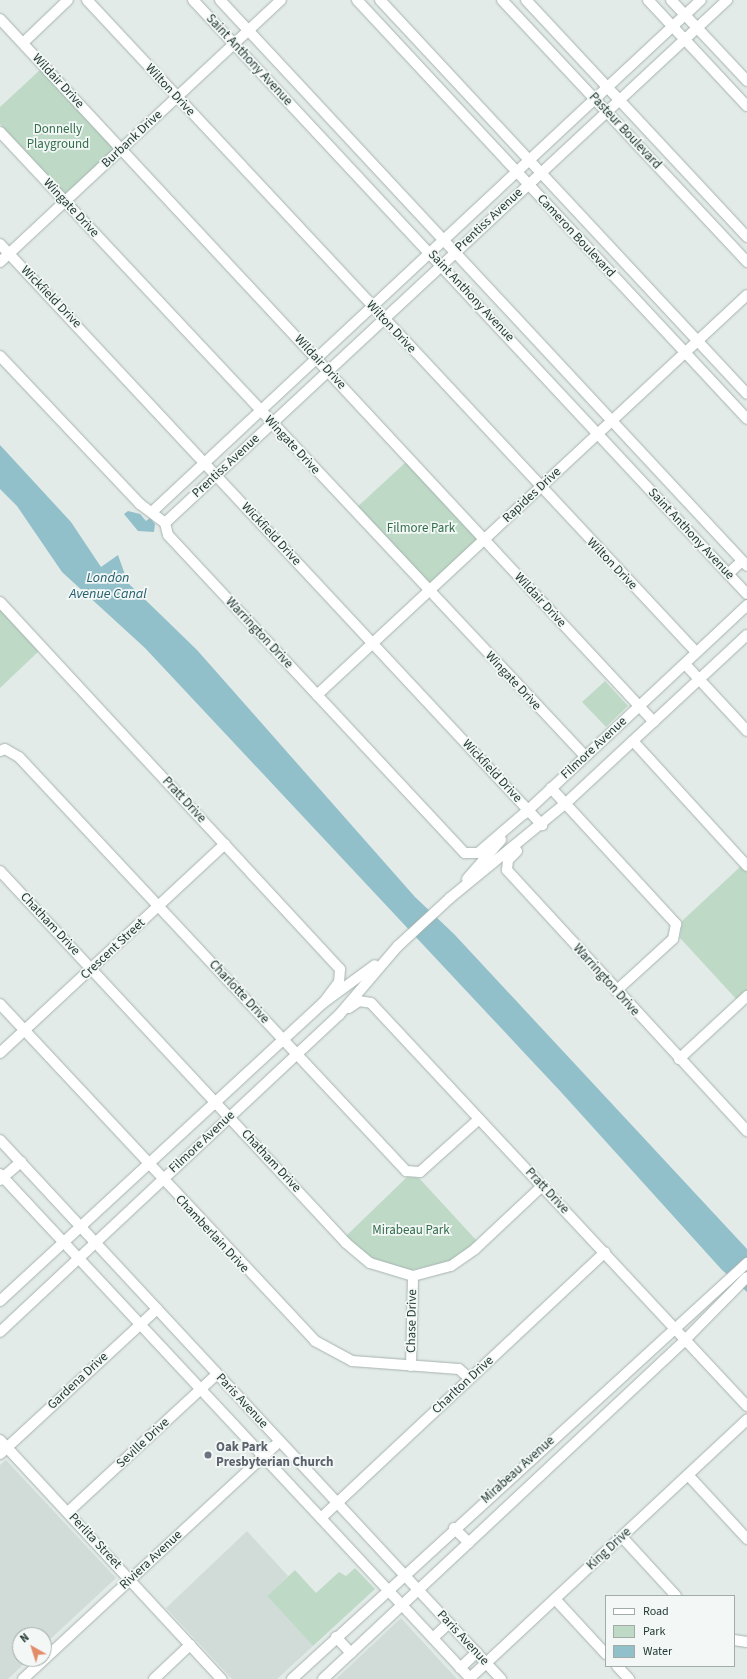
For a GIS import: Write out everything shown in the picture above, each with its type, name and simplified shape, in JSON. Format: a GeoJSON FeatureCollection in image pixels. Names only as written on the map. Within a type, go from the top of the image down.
{"type":"FeatureCollection","features":[{"type":"Feature","properties":{"kind":"street"},"geometry":{"type":"LineString","coordinates":[[23,43],[68,0]]}},
{"type":"Feature","properties":{"kind":"street","name":"Wilton Drive"},"geometry":{"type":"LineString","coordinates":[[87,0],[539,487],[696,652]]}},
{"type":"Feature","properties":{"kind":"street","name":"Saint Anthony Avenue"},"geometry":{"type":"LineString","coordinates":[[193,0],[430,251],[747,594]]}},
{"type":"Feature","properties":{"kind":"street","name":"Saint Anthony Avenue"},"geometry":{"type":"LineString","coordinates":[[220,0],[745,563]]}},
{"type":"Feature","properties":{"kind":"street","name":"Burbank Drive"},"geometry":{"type":"LineString","coordinates":[[0,262],[281,0]]}},
{"type":"Feature","properties":{"kind":"street","name":"Cameron Boulevard"},"geometry":{"type":"LineString","coordinates":[[357,0],[747,419]]}},
{"type":"Feature","properties":{"kind":"street","name":"Cameron Boulevard"},"geometry":{"type":"LineString","coordinates":[[380,0],[747,394]]}},
{"type":"Feature","properties":{"kind":"street","name":"Pasteur Boulevard"},"geometry":{"type":"LineString","coordinates":[[502,0],[747,262]]}},
{"type":"Feature","properties":{"kind":"street","name":"Pasteur Boulevard"},"geometry":{"type":"LineString","coordinates":[[526,0],[747,237]]}},
{"type":"Feature","properties":{"kind":"street"},"geometry":{"type":"LineString","coordinates":[[648,0],[747,106]]}},
{"type":"Feature","properties":{"kind":"street"},"geometry":{"type":"LineString","coordinates":[[672,0],[747,81]]}},
{"type":"Feature","properties":{"kind":"street","name":"Prentiss Avenue"},"geometry":{"type":"LineString","coordinates":[[152,511],[701,0]]}},
{"type":"Feature","properties":{"kind":"street","name":"Prentiss Avenue"},"geometry":{"type":"LineString","coordinates":[[165,523],[454,252],[727,0]]}},
{"type":"Feature","properties":{"kind":"street","name":"Wildair Drive"},"geometry":{"type":"LineString","coordinates":[[0,19],[654,722]]}},
{"type":"Feature","properties":{"kind":"street","name":"Wingate Drive"},"geometry":{"type":"LineString","coordinates":[[0,132],[584,756]]}},
{"type":"Feature","properties":{"kind":"street","name":"Wickfield Drive"},"geometry":{"type":"LineString","coordinates":[[0,244],[542,825]]}},
{"type":"Feature","properties":{"kind":"street","name":"Rapides Drive"},"geometry":{"type":"LineString","coordinates":[[317,695],[747,295]]}},
{"type":"Feature","properties":{"kind":"street","name":"Warrington Drive"},"geometry":{"type":"LineString","coordinates":[[0,356],[140,504],[152,511],[165,523],[168,535],[469,856],[478,853],[528,810]]}},
{"type":"Feature","properties":{"kind":"street"},"geometry":{"type":"LineString","coordinates":[[728,574],[745,563]]}},
{"type":"Feature","properties":{"kind":"street","name":"Pratt Drive"},"geometry":{"type":"LineString","coordinates":[[0,602],[340,969],[339,982],[323,1002]]}},
{"type":"Feature","properties":{"kind":"street","name":"Filmore Avenue"},"geometry":{"type":"LineString","coordinates":[[450,898],[528,810],[747,605]]}},
{"type":"Feature","properties":{"kind":"street","name":"Filmore Avenue"},"geometry":{"type":"LineString","coordinates":[[0,1301],[323,1002],[398,946],[450,898],[542,825],[747,635]]}},
{"type":"Feature","properties":{"kind":"street"},"geometry":{"type":"LineString","coordinates":[[685,664],[747,731]]}},
{"type":"Feature","properties":{"kind":"street"},"geometry":{"type":"LineString","coordinates":[[633,741],[747,866]]}},
{"type":"Feature","properties":{"kind":"street","name":"Charlotte Drive"},"geometry":{"type":"LineString","coordinates":[[2,750],[19,757],[400,1165],[412,1174],[428,1166],[479,1119]]}},
{"type":"Feature","properties":{"kind":"street"},"geometry":{"type":"LineString","coordinates":[[551,788],[676,924],[673,939],[616,991]]}},
{"type":"Feature","properties":{"kind":"street","name":"Warrington Drive"},"geometry":{"type":"LineString","coordinates":[[542,825],[513,854],[507,870],[679,1059],[745,1126]]}},
{"type":"Feature","properties":{"kind":"street","name":"Crescent Street"},"geometry":{"type":"LineString","coordinates":[[0,1053],[225,844]]}},
{"type":"Feature","properties":{"kind":"street","name":"Chatham Drive"},"geometry":{"type":"LineString","coordinates":[[0,871],[360,1256],[383,1269],[413,1276],[440,1271],[461,1260],[542,1186]]}},
{"type":"Feature","properties":{"kind":"street","name":"Filmore Avenue"},"geometry":{"type":"LineString","coordinates":[[0,1332],[339,1014],[398,946]]}},
{"type":"Feature","properties":{"kind":"street"},"geometry":{"type":"LineString","coordinates":[[679,1059],[747,996]]}},
{"type":"Feature","properties":{"kind":"street","name":"Pratt Drive"},"geometry":{"type":"LineString","coordinates":[[339,1014],[359,1001],[371,1003],[605,1252],[747,1406]]}},
{"type":"Feature","properties":{"kind":"street","name":"Chamberlain Drive"},"geometry":{"type":"LineString","coordinates":[[0,1004],[162,1180],[315,1341],[352,1361],[459,1369],[469,1378]]}},
{"type":"Feature","properties":{"kind":"street","name":"Paris Avenue"},"geometry":{"type":"LineString","coordinates":[[0,1140],[501,1679]]}},
{"type":"Feature","properties":{"kind":"street"},"geometry":{"type":"LineString","coordinates":[[1,1177],[20,1162]]}},
{"type":"Feature","properties":{"kind":"street","name":"Paris Avenue"},"geometry":{"type":"LineString","coordinates":[[1,1177],[64,1241],[460,1668],[471,1678]]}},
{"type":"Feature","properties":{"kind":"street","name":"Charlton Drive"},"geometry":{"type":"LineString","coordinates":[[321,1518],[605,1252]]}},
{"type":"Feature","properties":{"kind":"street","name":"Mirabeau Avenue"},"geometry":{"type":"LineString","coordinates":[[323,1679],[685,1340],[747,1263]]}},
{"type":"Feature","properties":{"kind":"street","name":"Chase Drive"},"geometry":{"type":"LineString","coordinates":[[411,1366],[413,1276]]}},
{"type":"Feature","properties":{"kind":"street","name":"Mirabeau Avenue"},"geometry":{"type":"LineString","coordinates":[[294,1678],[387,1589],[675,1328],[747,1276]]}},
{"type":"Feature","properties":{"kind":"street","name":"Gardena Drive"},"geometry":{"type":"LineString","coordinates":[[2,1447],[157,1309]]}},
{"type":"Feature","properties":{"kind":"street"},"geometry":{"type":"LineString","coordinates":[[630,1368],[641,1381]]}},
{"type":"Feature","properties":{"kind":"street","name":"Seville Drive"},"geometry":{"type":"LineString","coordinates":[[68,1512],[217,1374]]}},
{"type":"Feature","properties":{"kind":"street","name":"King Drive"},"geometry":{"type":"LineString","coordinates":[[471,1678],[747,1420]]}},
{"type":"Feature","properties":{"kind":"street","name":"Riviera Avenue"},"geometry":{"type":"LineString","coordinates":[[23,1679],[280,1441]]}},
{"type":"Feature","properties":{"kind":"street","name":"Perlita Street"},"geometry":{"type":"LineString","coordinates":[[2,1447],[68,1512],[221,1679]]}},
{"type":"Feature","properties":{"kind":"street"},"geometry":{"type":"LineString","coordinates":[[688,1475],[747,1539]]}},
{"type":"Feature","properties":{"kind":"street"},"geometry":{"type":"LineString","coordinates":[[454,1528],[469,1543]]}},
{"type":"Feature","properties":{"kind":"street"},"geometry":{"type":"LineString","coordinates":[[622,1537],[675,1595]]}},
{"type":"Feature","properties":{"kind":"street"},"geometry":{"type":"LineString","coordinates":[[555,1599],[605,1653]]}},
{"type":"Feature","properties":{"kind":"street"},"geometry":{"type":"LineString","coordinates":[[433,1638],[449,1623]]}},
{"type":"Feature","properties":{"kind":"street"},"geometry":{"type":"LineString","coordinates":[[336,1637],[351,1653]]}},
{"type":"Feature","properties":{"kind":"street"},"geometry":{"type":"LineString","coordinates":[[735,1640],[747,1642]]}},
{"type":"Feature","properties":{"kind":"street"},"geometry":{"type":"LineString","coordinates":[[154,1679],[190,1645]]}},
{"type":"Feature","properties":{"kind":"street"},"geometry":{"type":"LineString","coordinates":[[460,1668],[476,1652]]}},
{"type":"Feature","properties":{"kind":"street"},"geometry":{"type":"LineString","coordinates":[[618,1667],[629,1679]]}},
{"type":"Feature","properties":{"kind":"shaded area"},"geometry":{"type":"Polygon","coordinates":[[[6,1460],[116,1578],[52,1638],[52,1627],[12,1627],[12,1667],[21,1667],[8,1679],[0,1679],[0,1465],[6,1460]]]}},
{"type":"Feature","properties":{"kind":"shaded area"},"geometry":{"type":"Polygon","coordinates":[[[247,1531],[288,1576],[267,1596],[313,1646],[277,1679],[232,1679],[166,1608],[247,1531]]]}},
{"type":"Feature","properties":{"kind":"shaded area"},"geometry":{"type":"Polygon","coordinates":[[[401,1618],[457,1679],[336,1679],[401,1618]]]}},
{"type":"Feature","properties":{"kind":"green space","name":"Donnelly Playground"},"geometry":{"type":"Polygon","coordinates":[[[41,69],[117,150],[67,196],[0,124],[0,107],[41,69]]]}},
{"type":"Feature","properties":{"kind":"green space","name":"Filmore Park"},"geometry":{"type":"Polygon","coordinates":[[[406,462],[478,539],[428,585],[356,508],[406,462]]]}},
{"type":"Feature","properties":{"kind":"green space"},"geometry":{"type":"Polygon","coordinates":[[[0,609],[39,651],[0,688],[0,609]]]}},
{"type":"Feature","properties":{"kind":"green space"},"geometry":{"type":"Polygon","coordinates":[[[605,681],[628,706],[606,727],[582,702],[605,681]]]}},
{"type":"Feature","properties":{"kind":"green space"},"geometry":{"type":"Polygon","coordinates":[[[741,866],[747,872],[747,992],[738,1001],[680,938],[682,921],[741,866]]]}},
{"type":"Feature","properties":{"kind":"green space","name":"Mirabeau Park"},"geometry":{"type":"Polygon","coordinates":[[[407,1177],[419,1178],[477,1241],[454,1260],[408,1271],[375,1261],[346,1236],[407,1177]]]}},
{"type":"Feature","properties":{"kind":"green space"},"geometry":{"type":"Polygon","coordinates":[[[355,1568],[375,1589],[313,1646],[267,1596],[295,1570],[316,1593],[339,1572],[346,1576],[355,1568]]]}},
{"type":"Feature","properties":{"kind":"water","name":"London Avenue Canal"},"geometry":{"type":"Polygon","coordinates":[[[0,445],[71,522],[101,567],[118,555],[128,583],[197,650],[415,897],[454,934],[747,1249],[747,1292],[722,1270],[561,1092],[145,648],[62,572],[17,506],[0,489],[0,445]]]}},
{"type":"Feature","properties":{"kind":"water"},"geometry":{"type":"Polygon","coordinates":[[[128,511],[140,514],[146,521],[150,518],[155,524],[154,532],[138,531],[124,514],[128,511]]]}},
{"type":"Feature","properties":{"kind":"place","name":"Oak Park Presbyterian Church"},"geometry":{"type":"Point","coordinates":[208,1455]}}]}
